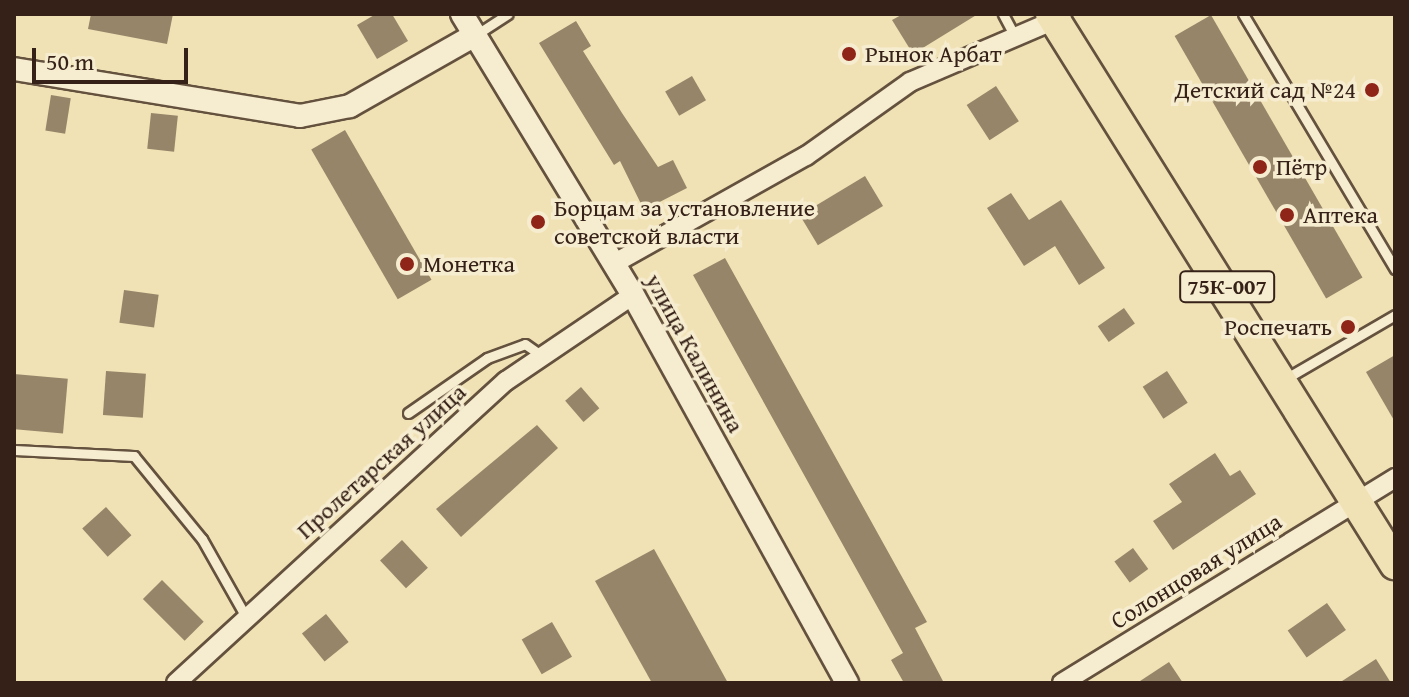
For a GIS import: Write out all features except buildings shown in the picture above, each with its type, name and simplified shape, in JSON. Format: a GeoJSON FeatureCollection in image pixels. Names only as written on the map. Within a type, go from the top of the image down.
{"type":"FeatureCollection","features":[{"type":"Feature","properties":{"kind":"main road","name":"75К-007"},"geometry":{"type":"LineString","coordinates":[[1058,16],[1285,379],[1395,564]]}},
{"type":"Feature","properties":{"kind":"street","name":"улица Калинина"},"geometry":{"type":"LineString","coordinates":[[462,14],[615,263],[847,683]]}},
{"type":"Feature","properties":{"kind":"street"},"geometry":{"type":"LineString","coordinates":[[615,263],[806,156],[910,82],[1016,38],[1058,16]]}},
{"type":"Feature","properties":{"kind":"street"},"geometry":{"type":"LineString","coordinates":[[14,69],[300,116],[350,106],[473,36]]}},
{"type":"Feature","properties":{"kind":"street","name":"Пролетарская улица"},"geometry":{"type":"LineString","coordinates":[[176,683],[541,355],[633,295]]}},
{"type":"Feature","properties":{"kind":"street","name":"Солонцовая улица"},"geometry":{"type":"LineString","coordinates":[[1062,683],[1395,478]]}},
{"type":"Feature","properties":{"kind":"lane"},"geometry":{"type":"LineString","coordinates":[[473,36],[508,14]]}},
{"type":"Feature","properties":{"kind":"lane"},"geometry":{"type":"LineString","coordinates":[[1003,14],[1016,38]]}},
{"type":"Feature","properties":{"kind":"lane"},"geometry":{"type":"LineString","coordinates":[[1243,14],[1395,269]]}},
{"type":"Feature","properties":{"kind":"lane"},"geometry":{"type":"LineString","coordinates":[[1285,379],[1395,315]]}},
{"type":"Feature","properties":{"kind":"lane"},"geometry":{"type":"LineString","coordinates":[[408,413],[487,358],[525,344],[541,355]]}},
{"type":"Feature","properties":{"kind":"lane"},"geometry":{"type":"LineString","coordinates":[[14,450],[134,456],[202,539],[246,617]]}},
{"type":"Feature","properties":{"kind":"place","name":"Рынок Арбат"},"geometry":{"type":"Point","coordinates":[849,54]}},
{"type":"Feature","properties":{"kind":"place","name":"Детский сад №24"},"geometry":{"type":"Point","coordinates":[1372,90]}},
{"type":"Feature","properties":{"kind":"place","name":"Пётр"},"geometry":{"type":"Point","coordinates":[1260,167]}},
{"type":"Feature","properties":{"kind":"place","name":"Аптека"},"geometry":{"type":"Point","coordinates":[1287,215]}},
{"type":"Feature","properties":{"kind":"place","name":"Борцам за установление советской власти"},"geometry":{"type":"Point","coordinates":[538,222]}},
{"type":"Feature","properties":{"kind":"place","name":"Монетка"},"geometry":{"type":"Point","coordinates":[407,264]}},
{"type":"Feature","properties":{"kind":"place","name":"Роспечать"},"geometry":{"type":"Point","coordinates":[1348,327]}}]}
